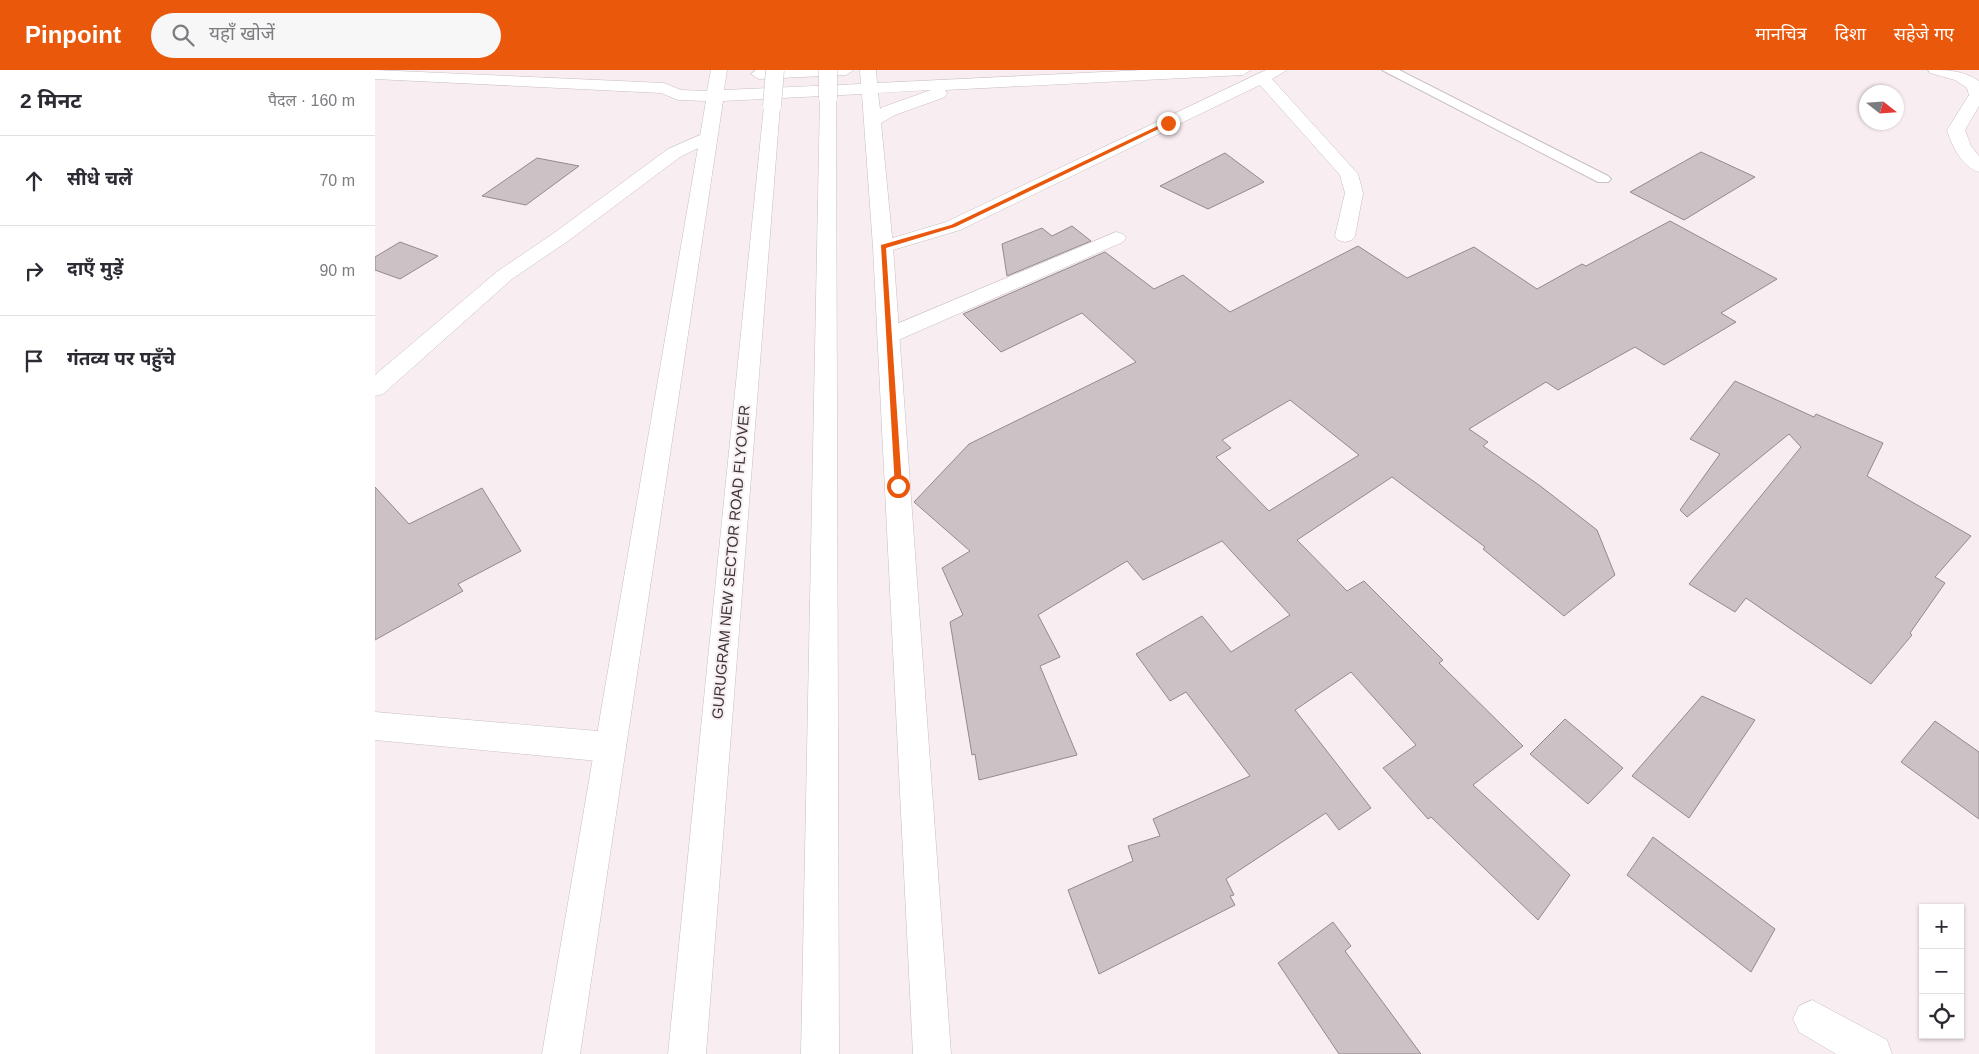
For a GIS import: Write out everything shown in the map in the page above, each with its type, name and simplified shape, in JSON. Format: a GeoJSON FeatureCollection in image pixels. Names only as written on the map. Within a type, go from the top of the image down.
{"type":"FeatureCollection","features":[{"type":"Feature","properties":{"kind":"main road","name":"GURUGRAM NEW SECTOR ROAD FLYOVER"},"geometry":{"type":"LineString","coordinates":[[687,1054],[775,70]]}},
{"type":"Feature","properties":{"kind":"main road"},"geometry":{"type":"LineString","coordinates":[[820,1054],[828,70]]}},
{"type":"Feature","properties":{"kind":"main road"},"geometry":{"type":"LineString","coordinates":[[375,74],[665,88],[718,78],[846,70]]}},
{"type":"Feature","properties":{"kind":"main road"},"geometry":{"type":"LineString","coordinates":[[665,88],[678,95],[718,78],[981,81],[1243,70]]}},
{"type":"Feature","properties":{"kind":"main road"},"geometry":{"type":"LineString","coordinates":[[883,247],[953,226],[1279,70]]}},
{"type":"Feature","properties":{"kind":"main road"},"geometry":{"type":"LineString","coordinates":[[1936,70],[1961,78],[1975,86],[1977,95],[1956,130],[1959,143],[1966,155],[1979,166]]}},
{"type":"Feature","properties":{"kind":"main road"},"geometry":{"type":"LineString","coordinates":[[561,1054],[718,78]]}},
{"type":"Feature","properties":{"kind":"main road"},"geometry":{"type":"LineString","coordinates":[[1262,78],[1349,174],[1354,193],[1345,236]]}},
{"type":"Feature","properties":{"kind":"main road"},"geometry":{"type":"LineString","coordinates":[[869,79],[883,247],[931,1054]]}},
{"type":"Feature","properties":{"kind":"main road"},"geometry":{"type":"LineString","coordinates":[[873,121],[889,111],[923,98],[981,81]]}},
{"type":"Feature","properties":{"kind":"main road"},"geometry":{"type":"LineString","coordinates":[[375,388],[505,275],[569,231],[674,153],[707,137]]}},
{"type":"Feature","properties":{"kind":"main road"},"geometry":{"type":"LineString","coordinates":[[888,336],[1116,238]]}},
{"type":"Feature","properties":{"kind":"main road"},"geometry":{"type":"LineString","coordinates":[[375,726],[609,747]]}},
{"type":"Feature","properties":{"kind":"main road"},"geometry":{"type":"LineString","coordinates":[[1812,1018],[1873,1054]]}},
{"type":"Feature","properties":{"kind":"lane"},"geometry":{"type":"LineString","coordinates":[[1389,70],[1603,179]]}},
{"type":"Feature","properties":{"kind":"building"},"geometry":{"type":"Polygon","coordinates":[[[1701,152],[1755,177],[1684,220],[1630,192],[1701,152]]]}},
{"type":"Feature","properties":{"kind":"building"},"geometry":{"type":"Polygon","coordinates":[[[1225,153],[1264,182],[1208,209],[1160,186],[1225,153]]]}},
{"type":"Feature","properties":{"kind":"building"},"geometry":{"type":"Polygon","coordinates":[[[537,158],[579,166],[526,205],[482,196],[537,158]]]}},
{"type":"Feature","properties":{"kind":"building"},"geometry":{"type":"Polygon","coordinates":[[[1670,221],[1777,279],[1721,313],[1736,322],[1664,365],[1635,347],[1558,390],[1546,382],[1469,429],[1488,442],[1483,446],[1539,485],[1597,530],[1615,575],[1564,616],[1483,549],[1485,547],[1392,477],[1297,540],[1347,591],[1364,581],[1443,660],[1439,663],[1523,746],[1473,785],[1570,875],[1538,920],[1431,817],[1428,819],[1383,768],[1416,745],[1351,672],[1295,710],[1371,808],[1339,830],[1326,813],[1226,879],[1234,895],[1230,896],[1235,905],[1099,974],[1068,890],[1133,861],[1128,846],[1160,836],[1153,819],[1250,776],[1186,692],[1170,701],[1136,654],[1202,616],[1231,652],[1290,615],[1222,541],[1143,580],[1127,561],[1038,615],[1060,657],[1040,666],[1077,755],[979,780],[975,754],[972,755],[950,622],[963,615],[942,568],[970,551],[914,502],[969,444],[1136,362],[1082,313],[1001,352],[963,314],[1105,252],[1154,289],[1183,275],[1230,312],[1358,246],[1407,278],[1474,247],[1537,289],[1582,264],[1586,266],[1670,221]],[[1290,400],[1222,440],[1231,448],[1216,457],[1269,511],[1359,455],[1290,400]]]}},
{"type":"Feature","properties":{"kind":"building"},"geometry":{"type":"Polygon","coordinates":[[[1072,226],[1091,241],[1007,276],[1002,244],[1042,228],[1052,236],[1072,226]]]}},
{"type":"Feature","properties":{"kind":"building"},"geometry":{"type":"Polygon","coordinates":[[[400,242],[438,256],[400,279],[375,270],[375,257],[400,242]]]}},
{"type":"Feature","properties":{"kind":"building"},"geometry":{"type":"Polygon","coordinates":[[[1735,381],[1814,417],[1816,414],[1883,443],[1867,476],[1971,536],[1935,577],[1945,583],[1910,633],[1912,635],[1871,684],[1746,598],[1735,612],[1689,584],[1801,447],[1789,434],[1687,517],[1680,510],[1720,454],[1690,439],[1735,381]]]}},
{"type":"Feature","properties":{"kind":"building"},"geometry":{"type":"Polygon","coordinates":[[[375,487],[409,524],[482,488],[521,551],[458,584],[463,591],[375,640],[375,487]]]}},
{"type":"Feature","properties":{"kind":"building"},"geometry":{"type":"Polygon","coordinates":[[[1702,696],[1755,720],[1689,818],[1632,776],[1702,696]]]}},
{"type":"Feature","properties":{"kind":"building"},"geometry":{"type":"Polygon","coordinates":[[[1565,719],[1623,768],[1588,804],[1530,754],[1565,719]]]}},
{"type":"Feature","properties":{"kind":"building"},"geometry":{"type":"Polygon","coordinates":[[[1935,721],[1979,752],[1979,819],[1901,762],[1935,721]]]}},
{"type":"Feature","properties":{"kind":"building"},"geometry":{"type":"Polygon","coordinates":[[[1653,837],[1775,929],[1751,972],[1627,875],[1653,837]]]}},
{"type":"Feature","properties":{"kind":"building"},"geometry":{"type":"Polygon","coordinates":[[[1333,922],[1351,946],[1345,951],[1421,1054],[1339,1054],[1278,963],[1333,922]]]}},
{"type":"Feature","properties":{"kind":"route"},"geometry":{"type":"LineString","coordinates":[[898,486],[883,247],[953,226],[1168,123]]}}]}
